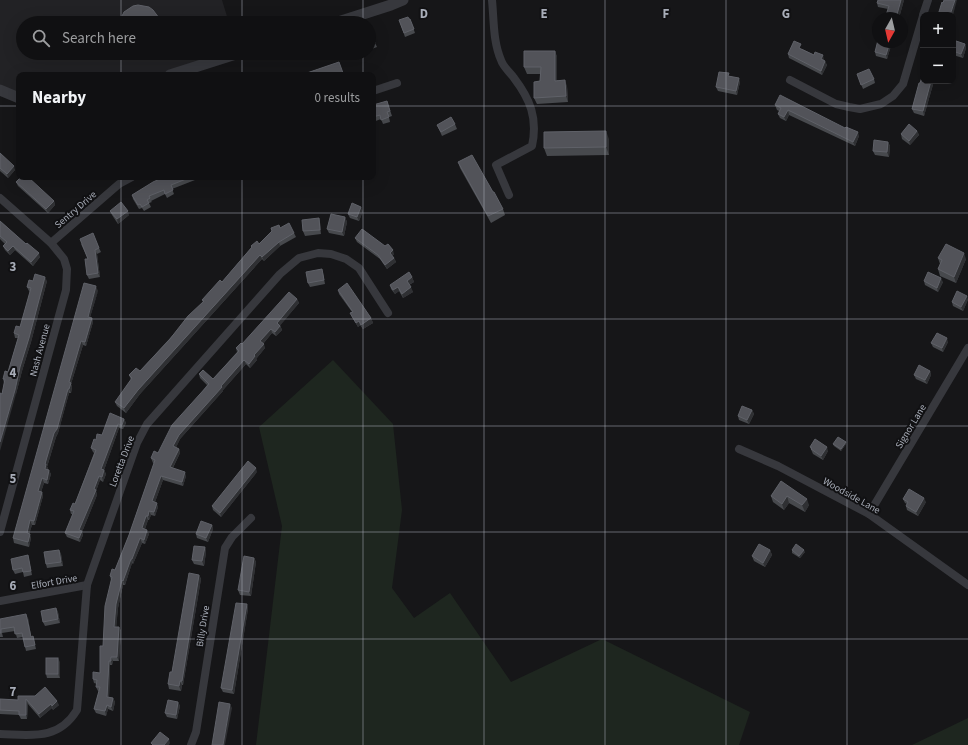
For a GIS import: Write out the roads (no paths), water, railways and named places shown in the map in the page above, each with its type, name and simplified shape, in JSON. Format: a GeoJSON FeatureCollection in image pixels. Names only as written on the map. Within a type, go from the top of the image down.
{"type":"FeatureCollection","features":[{"type":"Feature","properties":{"kind":"street"},"geometry":{"type":"LineString","coordinates":[[357,16],[403,0]]}},
{"type":"Feature","properties":{"kind":"street"},"geometry":{"type":"LineString","coordinates":[[492,0],[496,47],[502,63],[524,92],[531,106],[535,133],[532,146],[496,165],[509,195]]}},
{"type":"Feature","properties":{"kind":"street"},"geometry":{"type":"LineString","coordinates":[[924,12],[928,0]]}},
{"type":"Feature","properties":{"kind":"street"},"geometry":{"type":"LineString","coordinates":[[790,80],[836,104],[860,109],[881,104],[893,96],[903,84],[920,25]]}},
{"type":"Feature","properties":{"kind":"street"},"geometry":{"type":"LineString","coordinates":[[179,72],[217,60]]}},
{"type":"Feature","properties":{"kind":"street"},"geometry":{"type":"LineString","coordinates":[[376,90],[396,84]]}},
{"type":"Feature","properties":{"kind":"street"},"geometry":{"type":"LineString","coordinates":[[0,90],[16,97]]}},
{"type":"Feature","properties":{"kind":"street","name":"Sentry Drive"},"geometry":{"type":"LineString","coordinates":[[50,243],[119,184],[126,180]]}},
{"type":"Feature","properties":{"kind":"street","name":"Nash Avenue"},"geometry":{"type":"LineString","coordinates":[[0,198],[50,243],[64,260],[68,269],[66,290],[0,532]]}},
{"type":"Feature","properties":{"kind":"street","name":"Loretta Drive"},"geometry":{"type":"LineString","coordinates":[[0,734],[37,735],[52,733],[63,727],[73,717],[77,710],[87,585],[137,442],[147,424],[280,274],[299,258],[318,253],[331,254],[346,259],[359,268],[388,313]]}},
{"type":"Feature","properties":{"kind":"street","name":"Signor Lane"},"geometry":{"type":"LineString","coordinates":[[869,514],[968,348]]}},
{"type":"Feature","properties":{"kind":"street","name":"Woodside Lane"},"geometry":{"type":"LineString","coordinates":[[739,448],[778,466],[869,514],[968,585]]}},
{"type":"Feature","properties":{"kind":"street","name":"Billy Drive"},"geometry":{"type":"LineString","coordinates":[[191,745],[196,732],[225,548],[232,537],[251,518]]}},
{"type":"Feature","properties":{"kind":"street","name":"Elfort Drive"},"geometry":{"type":"LineString","coordinates":[[0,601],[87,585]]}}]}
